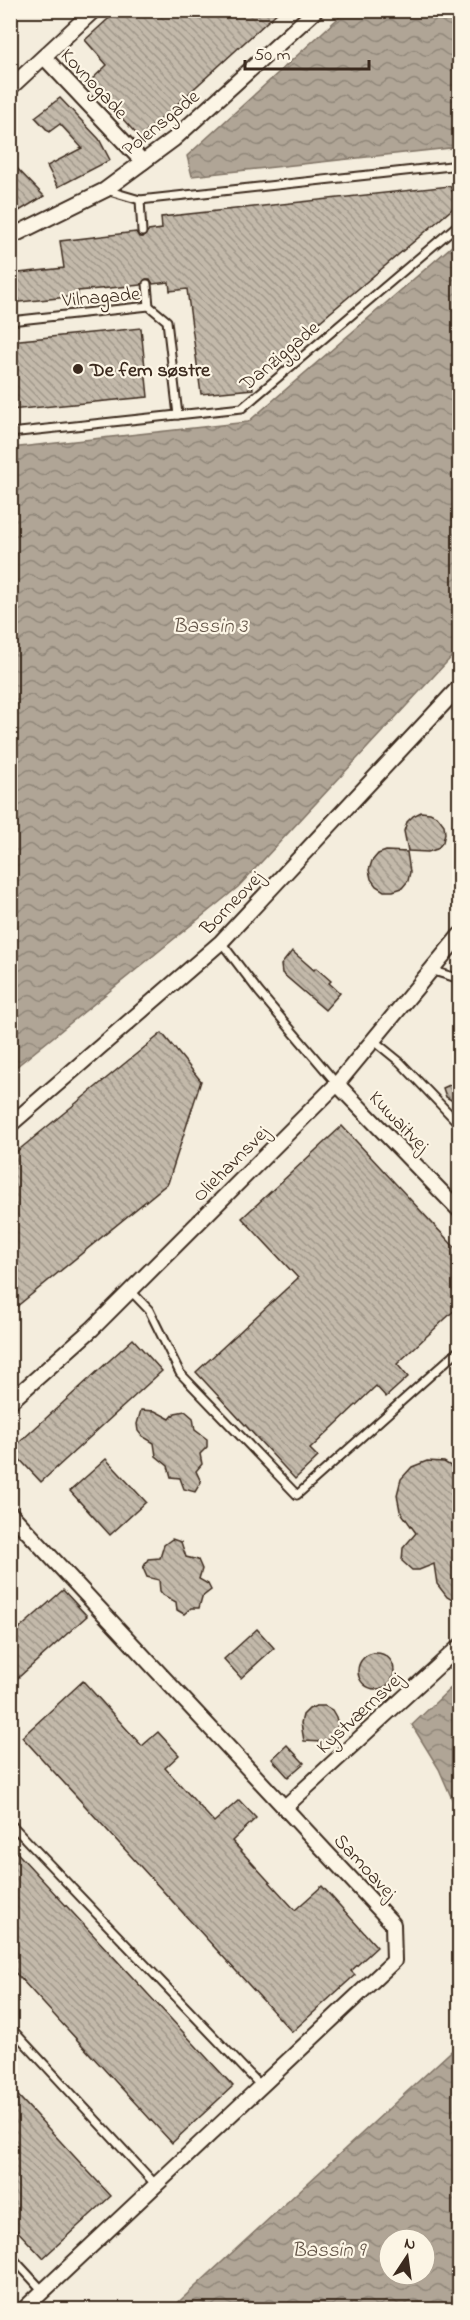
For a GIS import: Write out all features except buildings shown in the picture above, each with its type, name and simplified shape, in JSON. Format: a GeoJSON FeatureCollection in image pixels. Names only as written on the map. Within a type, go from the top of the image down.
{"type":"FeatureCollection","features":[{"type":"Feature","properties":{"kind":"street"},"geometry":{"type":"LineString","coordinates":[[10,88],[94,10]]}},
{"type":"Feature","properties":{"kind":"street","name":"Polensgade"},"geometry":{"type":"LineString","coordinates":[[10,237],[105,190],[174,139],[316,10]]}},
{"type":"Feature","properties":{"kind":"street","name":"Kovnogade"},"geometry":{"type":"LineString","coordinates":[[44,57],[142,162]]}},
{"type":"Feature","properties":{"kind":"street","name":"Borneovej"},"geometry":{"type":"LineString","coordinates":[[10,1125],[221,942],[459,686]]}},
{"type":"Feature","properties":{"kind":"street","name":"Oliehavnsvej"},"geometry":{"type":"LineString","coordinates":[[10,1402],[130,1290],[338,1084],[459,935]]}},
{"type":"Feature","properties":{"kind":"street","name":"Kuwaitvej"},"geometry":{"type":"LineString","coordinates":[[338,1084],[459,1211]]}},
{"type":"Feature","properties":{"kind":"street","name":"Samoavej"},"geometry":{"type":"LineString","coordinates":[[10,1513],[393,1924],[394,1961],[23,2310]]}},
{"type":"Feature","properties":{"kind":"street","name":"Kystværnsvej"},"geometry":{"type":"LineString","coordinates":[[285,1807],[459,1646]]}},
{"type":"Feature","properties":{"kind":"lane"},"geometry":{"type":"LineString","coordinates":[[105,190],[140,200],[459,165]]}},
{"type":"Feature","properties":{"kind":"lane"},"geometry":{"type":"LineString","coordinates":[[140,200],[142,232]]}},
{"type":"Feature","properties":{"kind":"lane","name":"Danziggade"},"geometry":{"type":"LineString","coordinates":[[10,433],[242,408],[459,223]]}},
{"type":"Feature","properties":{"kind":"lane"},"geometry":{"type":"LineString","coordinates":[[147,284],[149,306]]}},
{"type":"Feature","properties":{"kind":"lane","name":"Vilnagade"},"geometry":{"type":"LineString","coordinates":[[10,321],[149,306],[167,321],[178,415]]}},
{"type":"Feature","properties":{"kind":"lane"},"geometry":{"type":"LineString","coordinates":[[221,942],[259,992],[338,1084]]}},
{"type":"Feature","properties":{"kind":"lane"},"geometry":{"type":"LineString","coordinates":[[430,970],[459,979]]}},
{"type":"Feature","properties":{"kind":"lane"},"geometry":{"type":"LineString","coordinates":[[373,1040],[400,1062],[459,1125]]}},
{"type":"Feature","properties":{"kind":"lane"},"geometry":{"type":"LineString","coordinates":[[130,1290],[149,1310],[180,1373],[297,1495],[459,1349]]}},
{"type":"Feature","properties":{"kind":"lane"},"geometry":{"type":"LineString","coordinates":[[10,1823],[261,2086]]}},
{"type":"Feature","properties":{"kind":"lane"},"geometry":{"type":"LineString","coordinates":[[10,2027],[156,2185]]}},
{"type":"Feature","properties":{"kind":"lane"},"geometry":{"type":"LineString","coordinates":[[10,2254],[43,2291]]}},
{"type":"Feature","properties":{"kind":"water"},"geometry":{"type":"Polygon","coordinates":[[[346,11],[459,11],[459,147],[192,176],[187,156],[346,11]]]}},
{"type":"Feature","properties":{"kind":"water","name":"Bassin 3"},"geometry":{"type":"Polygon","coordinates":[[[459,240],[459,649],[238,887],[11,1071],[11,448],[248,422],[459,240]]]}},
{"type":"Feature","properties":{"kind":"water"},"geometry":{"type":"Polygon","coordinates":[[[459,1680],[459,1815],[439,1769],[412,1725],[459,1680]]]}},
{"type":"Feature","properties":{"kind":"water","name":"Bassin 9"},"geometry":{"type":"Polygon","coordinates":[[[459,2044],[459,2309],[171,2309],[459,2044]]]}},
{"type":"Feature","properties":{"kind":"place","name":"De fem søstre"},"geometry":{"type":"Point","coordinates":[78,369]}}]}
